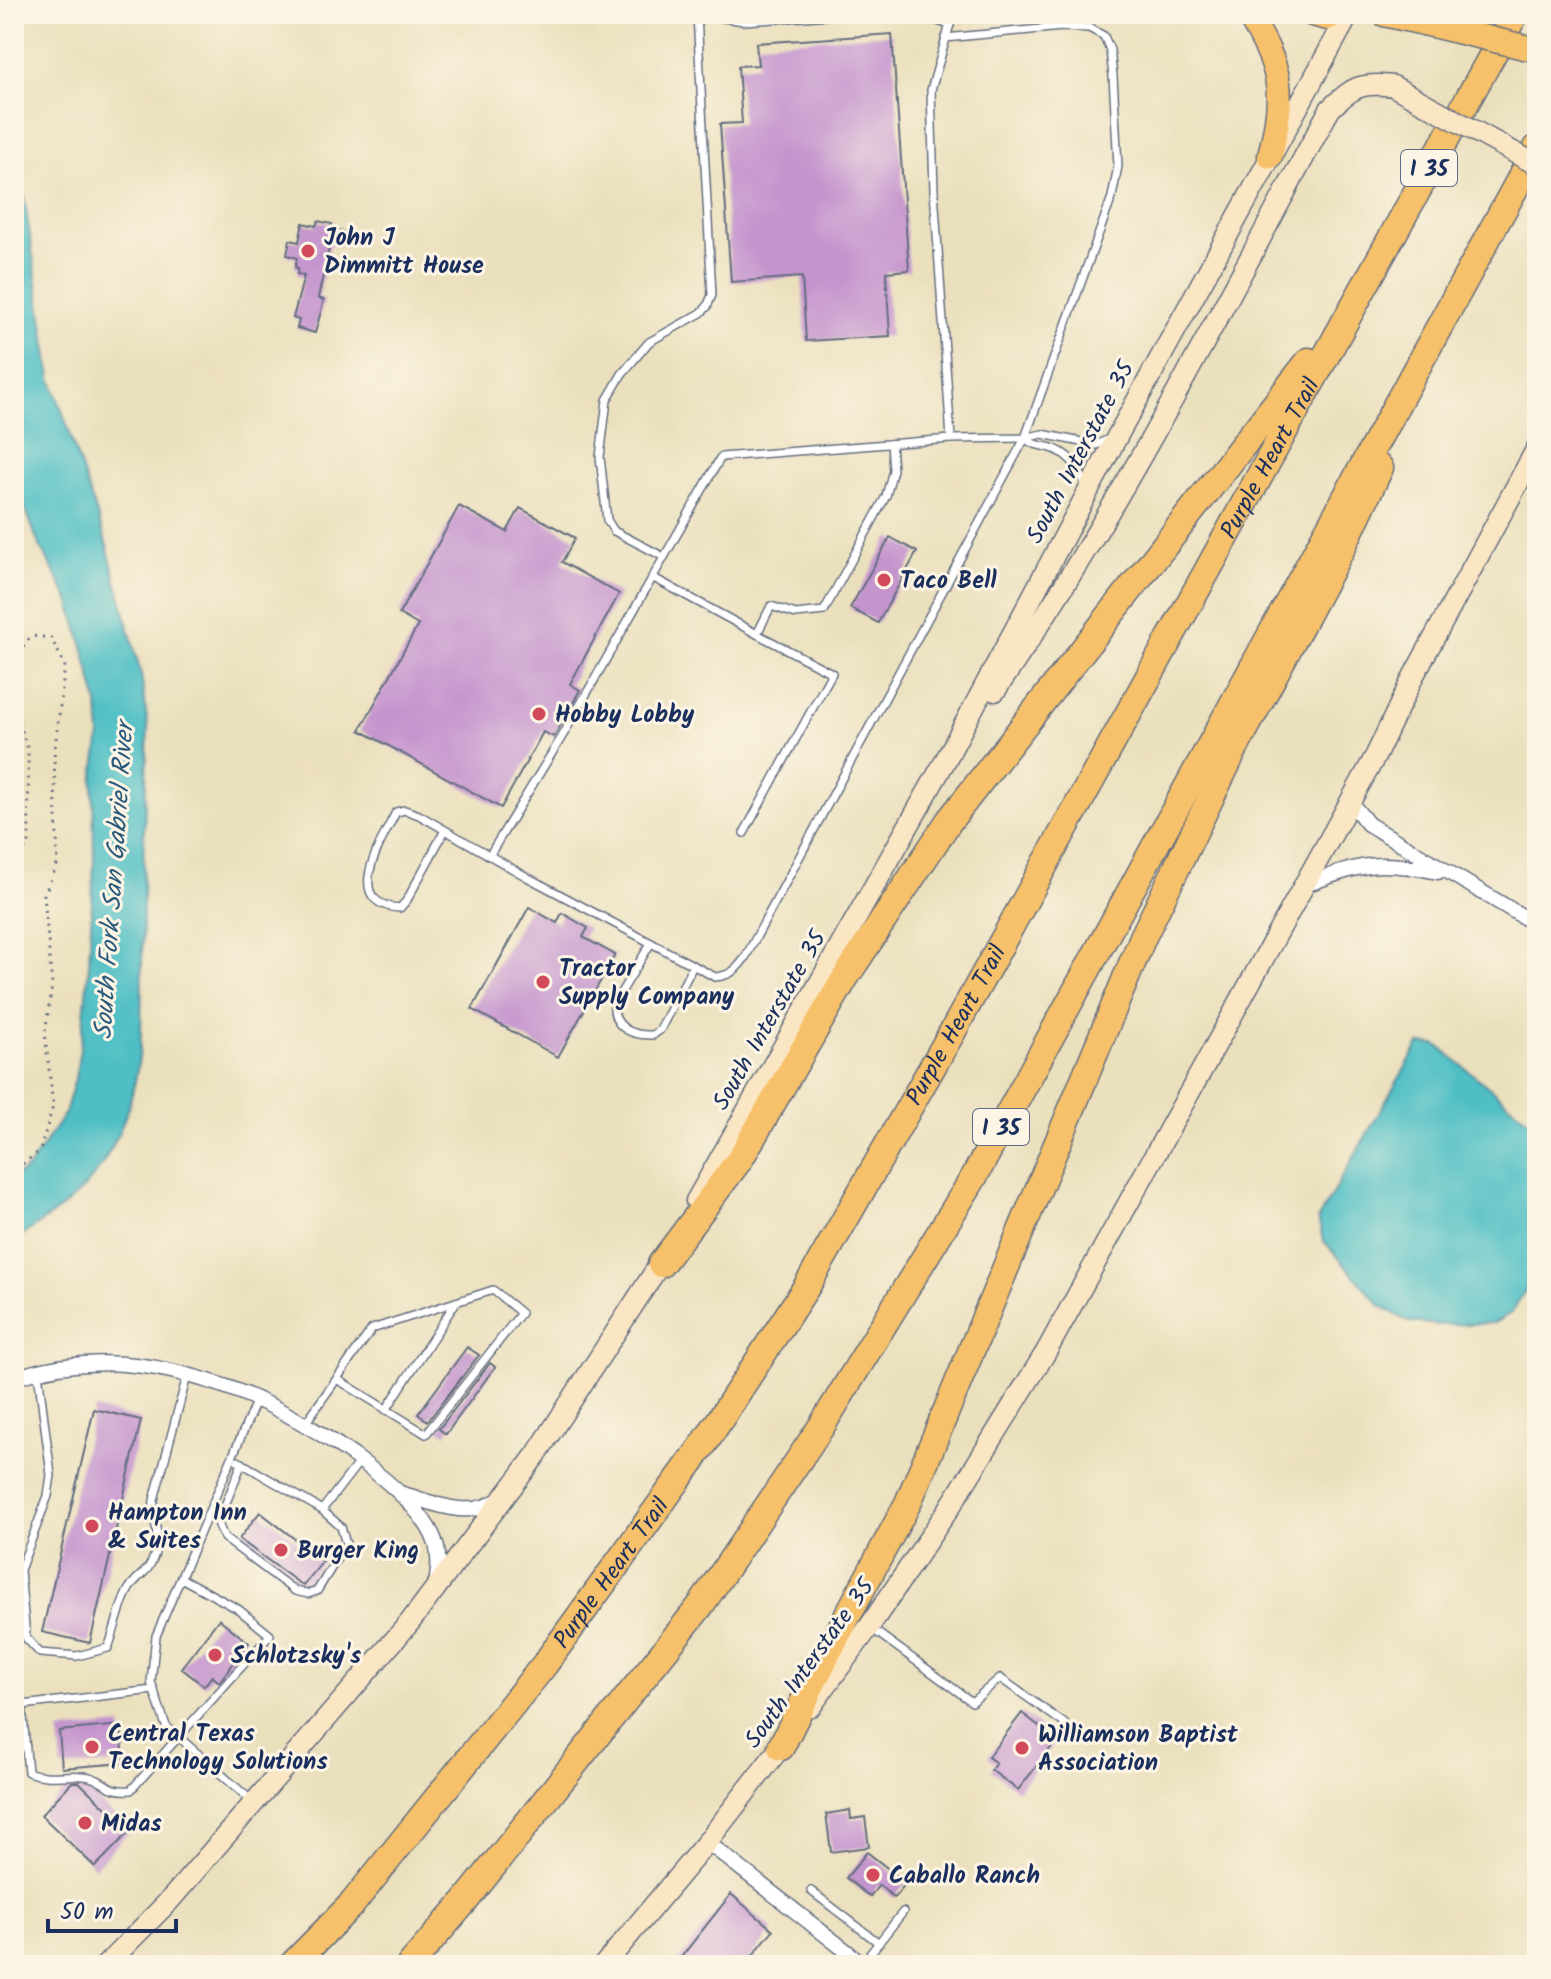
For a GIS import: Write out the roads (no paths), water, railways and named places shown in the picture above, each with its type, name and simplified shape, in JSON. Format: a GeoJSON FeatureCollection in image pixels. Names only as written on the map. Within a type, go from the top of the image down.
{"type":"FeatureCollection","features":[{"type":"Feature","properties":{"kind":"highway","name":"Purple Heart Trail"},"geometry":{"type":"LineString","coordinates":[[292,1965],[352,1904],[545,1664],[706,1441],[807,1286],[954,1029],[1515,14]]}},
{"type":"Feature","properties":{"kind":"highway","name":"I 35"},"geometry":{"type":"LineString","coordinates":[[410,1965],[476,1888],[701,1605],[830,1414],[974,1177],[1537,148]]}},
{"type":"Feature","properties":{"kind":"highway"},"geometry":{"type":"LineString","coordinates":[[781,1747],[908,1503],[1143,937],[1232,754],[1342,548],[1494,226]]}},
{"type":"Feature","properties":{"kind":"highway"},"geometry":{"type":"LineString","coordinates":[[661,1264],[740,1159],[845,978],[949,821],[1292,380],[1344,323]]}},
{"type":"Feature","properties":{"kind":"main road"},"geometry":{"type":"LineString","coordinates":[[1248,14],[1266,43],[1280,88],[1280,112],[1270,156]]}},
{"type":"Feature","properties":{"kind":"main road"},"geometry":{"type":"LineString","coordinates":[[1312,14],[1327,18],[1336,14]]}},
{"type":"Feature","properties":{"kind":"main road","name":"South Interstate 35"},"geometry":{"type":"LineString","coordinates":[[106,1965],[170,1900],[435,1590],[536,1455],[661,1264],[944,763],[1088,490],[1349,14]]}},
{"type":"Feature","properties":{"kind":"main road"},"geometry":{"type":"LineString","coordinates":[[1384,14],[1537,50]]}},
{"type":"Feature","properties":{"kind":"main road"},"geometry":{"type":"LineString","coordinates":[[944,763],[1025,647],[1130,477],[1330,109],[1350,89],[1372,84],[1393,86],[1537,165]]}},
{"type":"Feature","properties":{"kind":"main road","name":"South Interstate 35"},"geometry":{"type":"LineString","coordinates":[[604,1965],[707,1842],[869,1627],[950,1507],[1046,1352],[1305,885],[1537,448]]}},
{"type":"Feature","properties":{"kind":"street"},"geometry":{"type":"LineString","coordinates":[[1350,802],[1368,824],[1537,925]]}},
{"type":"Feature","properties":{"kind":"street"},"geometry":{"type":"LineString","coordinates":[[1305,885],[1357,866],[1381,864],[1404,865],[1450,875]]}},
{"type":"Feature","properties":{"kind":"street"},"geometry":{"type":"LineString","coordinates":[[14,1378],[66,1364],[116,1363],[171,1371],[257,1399],[304,1425],[403,1494],[457,1510],[487,1507],[508,1493]]}},
{"type":"Feature","properties":{"kind":"street"},"geometry":{"type":"LineString","coordinates":[[403,1494],[435,1541],[439,1561],[435,1590]]}},
{"type":"Feature","properties":{"kind":"street"},"geometry":{"type":"LineString","coordinates":[[707,1842],[856,1963]]}},
{"type":"Feature","properties":{"kind":"lane"},"geometry":{"type":"LineString","coordinates":[[664,557],[614,531],[607,520],[600,457],[607,400],[622,374],[649,342],[701,313],[712,295],[702,159],[697,14],[744,21],[847,14]]}},
{"type":"Feature","properties":{"kind":"lane"},"geometry":{"type":"LineString","coordinates":[[915,14],[950,25]]}},
{"type":"Feature","properties":{"kind":"lane"},"geometry":{"type":"LineString","coordinates":[[951,439],[934,191],[931,90],[953,14]]}},
{"type":"Feature","properties":{"kind":"lane"},"geometry":{"type":"LineString","coordinates":[[445,830],[400,908],[377,903],[372,898],[370,867],[396,812],[405,810],[445,830],[715,977],[726,976],[736,970],[745,958],[1025,438],[1112,197],[1118,166],[1113,76],[1110,50],[1104,36],[1089,28],[1062,27],[945,38]]}},
{"type":"Feature","properties":{"kind":"lane"},"geometry":{"type":"LineString","coordinates":[[489,856],[563,735],[721,457],[951,439],[1025,438],[1042,434],[1096,445],[1118,435]]}},
{"type":"Feature","properties":{"kind":"lane"},"geometry":{"type":"LineString","coordinates":[[1025,438],[1033,445],[1066,453],[1078,468],[1088,490]]}},
{"type":"Feature","properties":{"kind":"lane"},"geometry":{"type":"LineString","coordinates":[[757,634],[771,606],[796,614],[824,611],[886,496],[893,470],[891,444]]}},
{"type":"Feature","properties":{"kind":"lane"},"geometry":{"type":"LineString","coordinates":[[652,577],[832,673],[744,833]]}},
{"type":"Feature","properties":{"kind":"lane"},"geometry":{"type":"LineString","coordinates":[[651,943],[614,1004],[620,1025],[630,1033],[653,1035],[660,1030],[693,966]]}},
{"type":"Feature","properties":{"kind":"lane"},"geometry":{"type":"LineString","coordinates":[[304,1425],[372,1329],[493,1290],[521,1313],[426,1434],[337,1379]]}},
{"type":"Feature","properties":{"kind":"lane"},"geometry":{"type":"LineString","coordinates":[[386,1410],[456,1302]]}},
{"type":"Feature","properties":{"kind":"lane"},"geometry":{"type":"LineString","coordinates":[[38,1372],[51,1475],[48,1496],[20,1570],[26,1638],[40,1653],[77,1656],[108,1648],[130,1586],[145,1574],[151,1563],[157,1546],[154,1500],[187,1376]]}},
{"type":"Feature","properties":{"kind":"lane"},"geometry":{"type":"LineString","coordinates":[[255,1803],[166,1726],[151,1682],[156,1636],[257,1399]]}},
{"type":"Feature","properties":{"kind":"lane"},"geometry":{"type":"LineString","coordinates":[[232,1457],[322,1510],[341,1527],[346,1544],[317,1591],[308,1594],[295,1591],[224,1538],[218,1523],[242,1463]]}},
{"type":"Feature","properties":{"kind":"lane"},"geometry":{"type":"LineString","coordinates":[[322,1510],[359,1462]]}},
{"type":"Feature","properties":{"kind":"lane"},"geometry":{"type":"LineString","coordinates":[[154,1690],[22,1705],[28,1772],[41,1777],[87,1775],[116,1792],[131,1790],[270,1635],[238,1609],[181,1578]]}},
{"type":"Feature","properties":{"kind":"lane"},"geometry":{"type":"LineString","coordinates":[[869,1627],[972,1702],[1000,1678],[1065,1724]]}},
{"type":"Feature","properties":{"kind":"lane"},"geometry":{"type":"LineString","coordinates":[[811,1891],[879,1943]]}},
{"type":"Feature","properties":{"kind":"lane"},"geometry":{"type":"LineString","coordinates":[[856,1963],[879,1943],[903,1912]]}},
{"type":"Feature","properties":{"kind":"water","name":"South Fork San Gabriel River"},"geometry":{"type":"Polygon","coordinates":[[[14,128],[51,378],[105,539],[141,674],[148,728],[141,1034],[130,1102],[112,1146],[86,1185],[70,1201],[14,1240],[14,1178],[29,1167],[65,1113],[75,1079],[89,964],[94,862],[93,782],[100,735],[98,704],[69,600],[37,540],[14,477],[14,128]]]}},
{"type":"Feature","properties":{"kind":"water"},"geometry":{"type":"Polygon","coordinates":[[[1419,1044],[1437,1045],[1537,1127],[1537,1272],[1511,1313],[1494,1323],[1441,1325],[1409,1322],[1381,1306],[1323,1240],[1318,1219],[1419,1044]]]}},
{"type":"Feature","properties":{"kind":"place","name":"John J Dimmitt House"},"geometry":{"type":"Point","coordinates":[308,251]}},
{"type":"Feature","properties":{"kind":"place","name":"Taco Bell"},"geometry":{"type":"Point","coordinates":[884,580]}},
{"type":"Feature","properties":{"kind":"place","name":"Hobby Lobby"},"geometry":{"type":"Point","coordinates":[539,714]}},
{"type":"Feature","properties":{"kind":"place","name":"Tractor Supply Company"},"geometry":{"type":"Point","coordinates":[543,982]}},
{"type":"Feature","properties":{"kind":"place","name":"Hampton Inn & Suites"},"geometry":{"type":"Point","coordinates":[92,1526]}},
{"type":"Feature","properties":{"kind":"place","name":"Burger King"},"geometry":{"type":"Point","coordinates":[281,1550]}},
{"type":"Feature","properties":{"kind":"place","name":"Schlotzsky's"},"geometry":{"type":"Point","coordinates":[215,1655]}},
{"type":"Feature","properties":{"kind":"place","name":"Central Texas Technology Solutions"},"geometry":{"type":"Point","coordinates":[92,1747]}},
{"type":"Feature","properties":{"kind":"place","name":"Williamson Baptist Association"},"geometry":{"type":"Point","coordinates":[1022,1748]}},
{"type":"Feature","properties":{"kind":"place","name":"Midas"},"geometry":{"type":"Point","coordinates":[85,1823]}},
{"type":"Feature","properties":{"kind":"place","name":"Caballo Ranch"},"geometry":{"type":"Point","coordinates":[873,1875]}}]}
